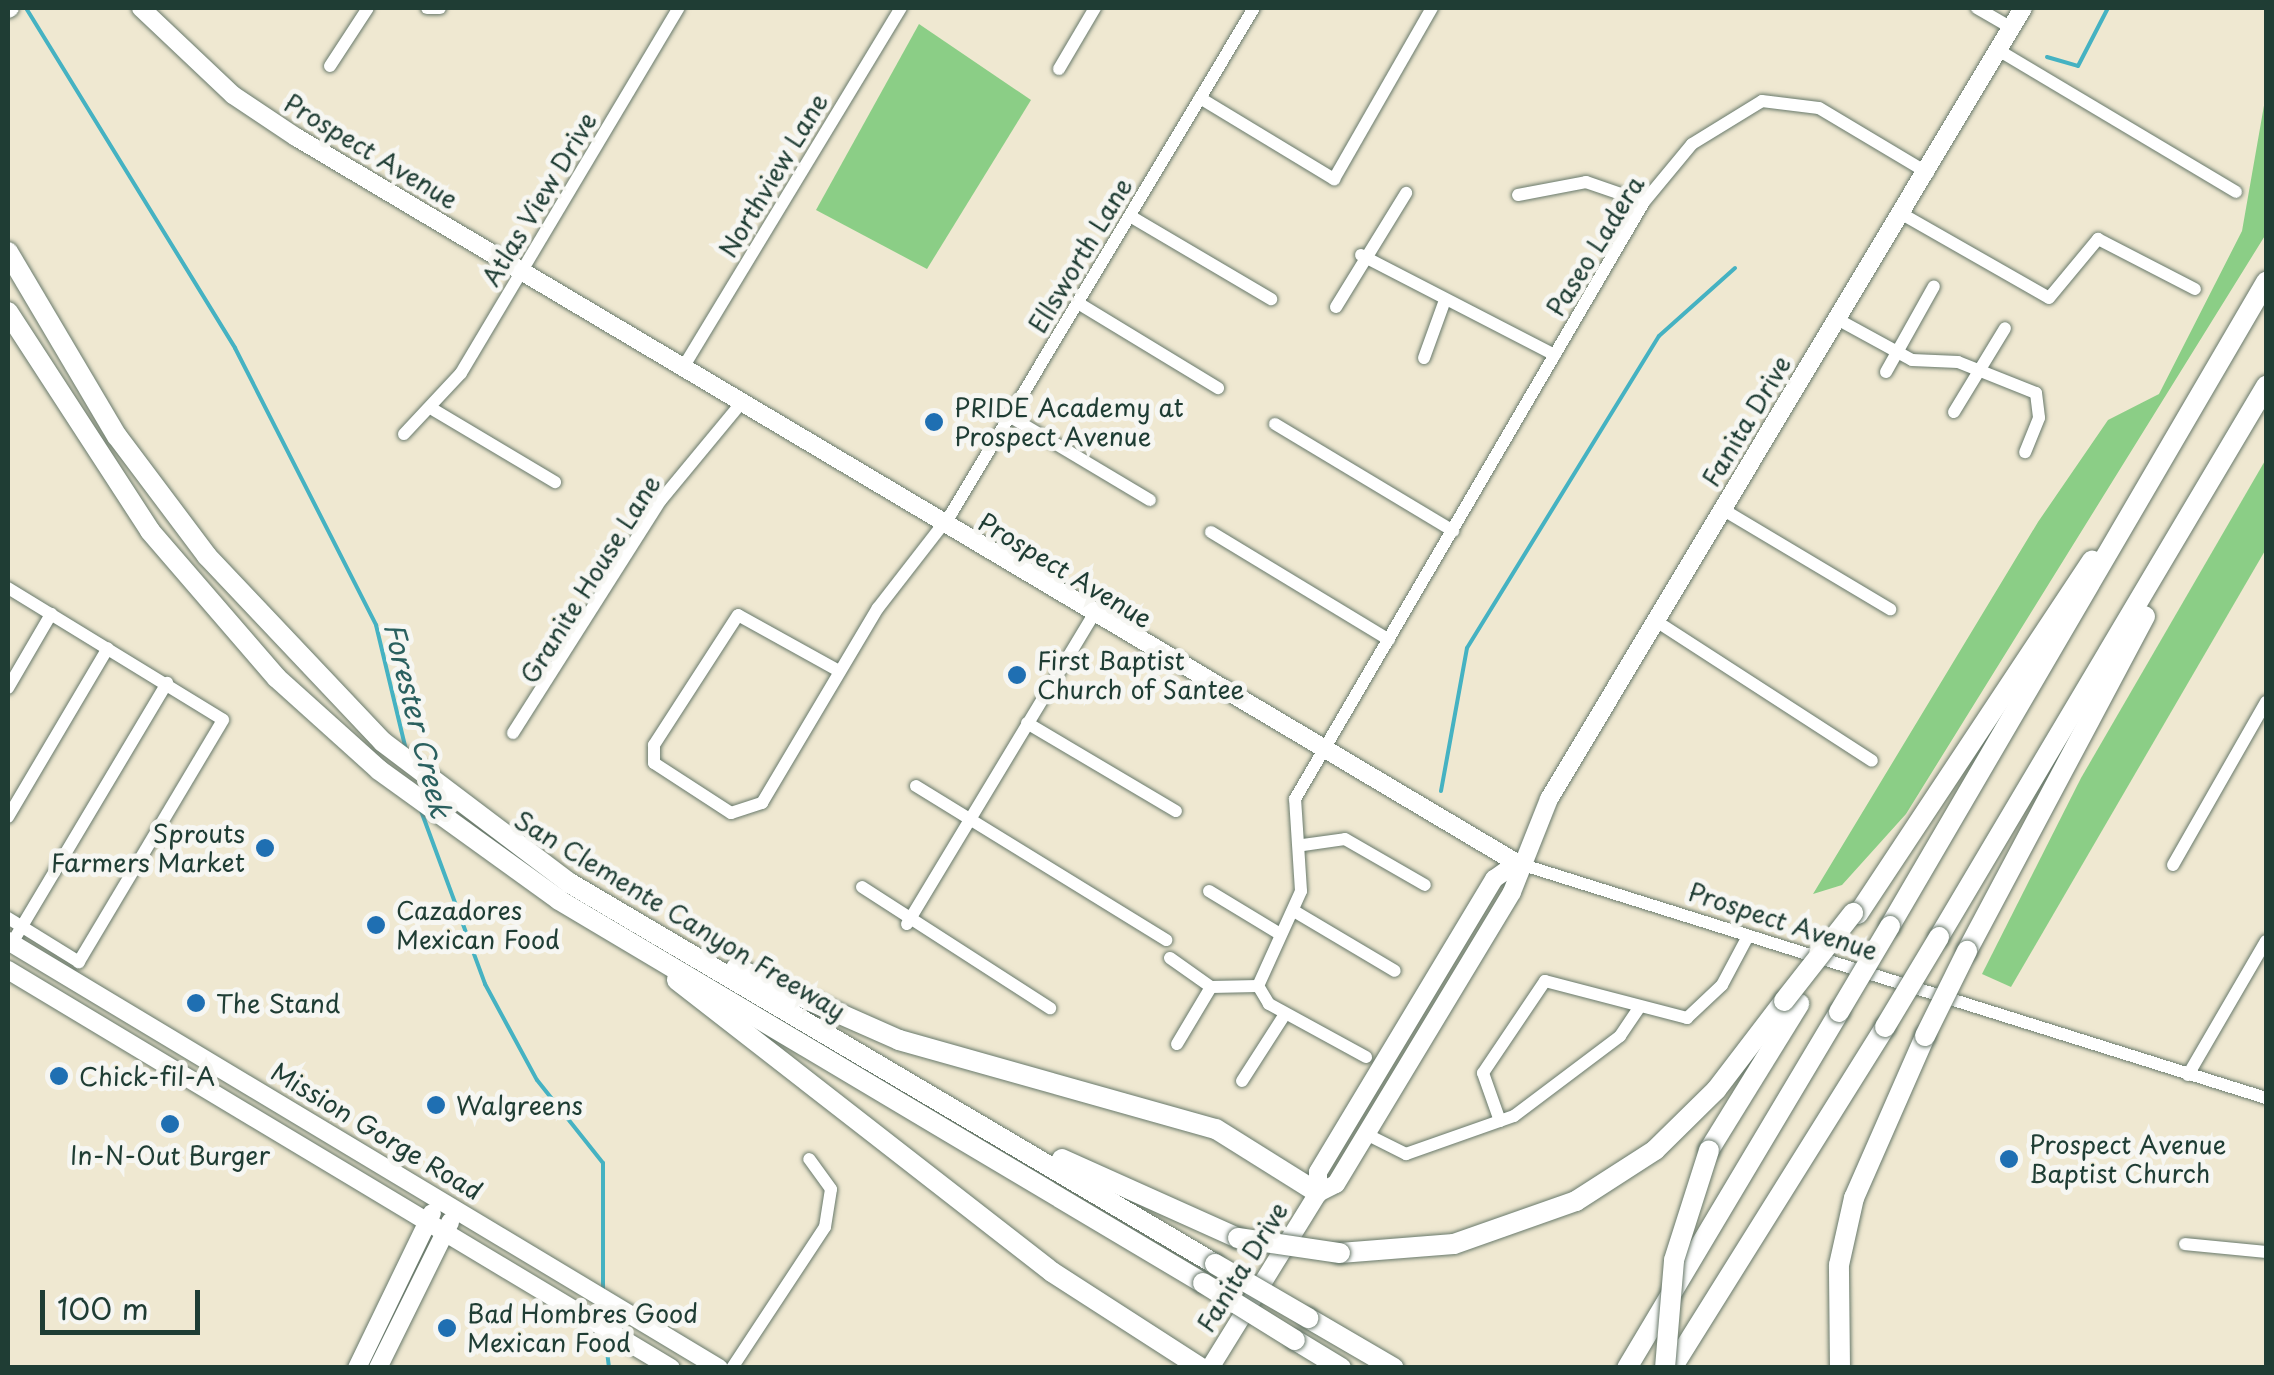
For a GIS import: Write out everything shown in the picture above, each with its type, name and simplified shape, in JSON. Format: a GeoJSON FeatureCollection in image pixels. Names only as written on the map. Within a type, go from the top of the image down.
{"type":"FeatureCollection","features":[{"type":"Feature","properties":{"kind":"highway","name":"San Clemente Canyon Freeway"},"geometry":{"type":"LineString","coordinates":[[8,252],[117,436],[318,682],[493,830],[654,932],[1394,1368]]}},
{"type":"Feature","properties":{"kind":"highway"},"geometry":{"type":"LineString","coordinates":[[1627,1368],[2266,282]]}},
{"type":"Feature","properties":{"kind":"highway","name":"San Clemente Canyon Freeway"},"geometry":{"type":"LineString","coordinates":[[8,312],[150,531],[332,729],[505,865],[1340,1367]]}},
{"type":"Feature","properties":{"kind":"highway"},"geometry":{"type":"LineString","coordinates":[[1668,1368],[1885,1027],[2266,386]]}},
{"type":"Feature","properties":{"kind":"highway"},"geometry":{"type":"LineString","coordinates":[[1840,1368],[1840,1265],[1854,1198],[1967,951],[2237,436]]}},
{"type":"Feature","properties":{"kind":"highway"},"geometry":{"type":"LineString","coordinates":[[824,1033],[1152,1206],[1238,1238],[1340,1253],[1454,1244],[1576,1201],[1655,1150],[1716,1090],[1856,914],[1893,865],[2156,470]]}},
{"type":"Feature","properties":{"kind":"highway"},"geometry":{"type":"LineString","coordinates":[[1668,1368],[1674,1260],[1709,1150],[1856,914]]}},
{"type":"Feature","properties":{"kind":"highway"},"geometry":{"type":"LineString","coordinates":[[654,932],[899,1040],[1216,1129],[1318,1193]]}},
{"type":"Feature","properties":{"kind":"highway"},"geometry":{"type":"LineString","coordinates":[[658,960],[696,1000],[988,1224],[1202,1368]]}},
{"type":"Feature","properties":{"kind":"main road","name":"Prospect Avenue"},"geometry":{"type":"LineString","coordinates":[[141,8],[232,95],[743,401],[1092,618],[1517,863]]}},
{"type":"Feature","properties":{"kind":"main road","name":"Fanita Drive"},"geometry":{"type":"LineString","coordinates":[[1318,1193],[1336,1184],[1512,892],[1517,863],[1656,621],[1928,173],[2023,8]]}},
{"type":"Feature","properties":{"kind":"main road","name":"Fanita Drive"},"geometry":{"type":"LineString","coordinates":[[1210,1368],[1318,1193],[1318,1172],[1494,879],[1517,863]]}},
{"type":"Feature","properties":{"kind":"main road","name":"Mission Gorge Road"},"geometry":{"type":"LineString","coordinates":[[10,942],[719,1368]]}},
{"type":"Feature","properties":{"kind":"main road","name":"Mission Gorge Road"},"geometry":{"type":"LineString","coordinates":[[8,970],[671,1368]]}},
{"type":"Feature","properties":{"kind":"main road"},"geometry":{"type":"LineString","coordinates":[[357,1368],[428,1220],[448,1203]]}},
{"type":"Feature","properties":{"kind":"main road"},"geometry":{"type":"LineString","coordinates":[[378,1368],[447,1232],[448,1203]]}},
{"type":"Feature","properties":{"kind":"street"},"geometry":{"type":"LineString","coordinates":[[330,66],[368,8]]}},
{"type":"Feature","properties":{"kind":"street"},"geometry":{"type":"LineString","coordinates":[[427,8],[440,8]]}},
{"type":"Feature","properties":{"kind":"street","name":"Atlas View Drive"},"geometry":{"type":"LineString","coordinates":[[404,434],[434,410],[524,270],[679,8]]}},
{"type":"Feature","properties":{"kind":"street","name":"Northview Lane"},"geometry":{"type":"LineString","coordinates":[[684,366],[901,8]]}},
{"type":"Feature","properties":{"kind":"street","name":"Ellsworth Lane"},"geometry":{"type":"LineString","coordinates":[[839,671],[738,615],[654,745],[654,764],[731,813],[749,813],[839,671],[943,525],[1254,8]]}},
{"type":"Feature","properties":{"kind":"street"},"geometry":{"type":"LineString","coordinates":[[1200,98],[1334,179],[1432,8]]}},
{"type":"Feature","properties":{"kind":"street"},"geometry":{"type":"LineString","coordinates":[[1978,8],[2011,28]]}},
{"type":"Feature","properties":{"kind":"street"},"geometry":{"type":"LineString","coordinates":[[1059,68],[1089,9]]}},
{"type":"Feature","properties":{"kind":"street"},"geometry":{"type":"LineString","coordinates":[[1998,50],[2236,192]]}},
{"type":"Feature","properties":{"kind":"street","name":"Paseo Ladera"},"geometry":{"type":"LineString","coordinates":[[1294,912],[1303,845],[1295,800],[1452,531],[1502,454],[1644,202],[1692,144],[1762,100],[1819,108],[1928,173]]}},
{"type":"Feature","properties":{"kind":"street"},"geometry":{"type":"LineString","coordinates":[[1518,195],[1598,183],[1644,202]]}},
{"type":"Feature","properties":{"kind":"street"},"geometry":{"type":"LineString","coordinates":[[1336,308],[1362,256],[1406,193]]}},
{"type":"Feature","properties":{"kind":"street"},"geometry":{"type":"LineString","coordinates":[[1902,214],[2049,298],[2098,239],[2195,289]]}},
{"type":"Feature","properties":{"kind":"street"},"geometry":{"type":"LineString","coordinates":[[1130,216],[1272,299]]}},
{"type":"Feature","properties":{"kind":"street"},"geometry":{"type":"LineString","coordinates":[[1362,256],[1555,355]]}},
{"type":"Feature","properties":{"kind":"street"},"geometry":{"type":"LineString","coordinates":[[1886,372],[1934,286]]}},
{"type":"Feature","properties":{"kind":"street"},"geometry":{"type":"LineString","coordinates":[[1424,358],[1445,300]]}},
{"type":"Feature","properties":{"kind":"street"},"geometry":{"type":"LineString","coordinates":[[1078,303],[1218,388]]}},
{"type":"Feature","properties":{"kind":"street"},"geometry":{"type":"LineString","coordinates":[[1837,319],[1896,351],[1977,372],[2036,394],[2039,418],[2025,452]]}},
{"type":"Feature","properties":{"kind":"street"},"geometry":{"type":"LineString","coordinates":[[1954,412],[2005,328]]}},
{"type":"Feature","properties":{"kind":"street","name":"Granite House Lane"},"geometry":{"type":"LineString","coordinates":[[513,733],[661,500],[743,401]]}},
{"type":"Feature","properties":{"kind":"street"},"geometry":{"type":"LineString","coordinates":[[434,410],[555,482]]}},
{"type":"Feature","properties":{"kind":"street"},"geometry":{"type":"LineString","coordinates":[[1010,416],[1150,500]]}},
{"type":"Feature","properties":{"kind":"street"},"geometry":{"type":"LineString","coordinates":[[1274,424],[1452,531]]}},
{"type":"Feature","properties":{"kind":"street"},"geometry":{"type":"LineString","coordinates":[[1722,509],[1890,609]]}},
{"type":"Feature","properties":{"kind":"street"},"geometry":{"type":"LineString","coordinates":[[1211,532],[1389,640]]}},
{"type":"Feature","properties":{"kind":"street"},"geometry":{"type":"LineString","coordinates":[[8,588],[223,720],[79,962],[8,918]]}},
{"type":"Feature","properties":{"kind":"street"},"geometry":{"type":"LineString","coordinates":[[8,688],[50,614]]}},
{"type":"Feature","properties":{"kind":"street"},"geometry":{"type":"LineString","coordinates":[[907,924],[1092,618]]}},
{"type":"Feature","properties":{"kind":"street"},"geometry":{"type":"LineString","coordinates":[[1656,621],[1872,761]]}},
{"type":"Feature","properties":{"kind":"street"},"geometry":{"type":"LineString","coordinates":[[8,817],[108,648]]}},
{"type":"Feature","properties":{"kind":"street"},"geometry":{"type":"LineString","coordinates":[[10,942],[23,927],[166,683]]}},
{"type":"Feature","properties":{"kind":"street"},"geometry":{"type":"LineString","coordinates":[[2173,865],[2266,702]]}},
{"type":"Feature","properties":{"kind":"street"},"geometry":{"type":"LineString","coordinates":[[1026,722],[1176,811]]}},
{"type":"Feature","properties":{"kind":"street"},"geometry":{"type":"LineString","coordinates":[[916,786],[969,823],[1166,940]]}},
{"type":"Feature","properties":{"kind":"street"},"geometry":{"type":"LineString","coordinates":[[1303,845],[1346,838],[1425,886]]}},
{"type":"Feature","properties":{"kind":"street","name":"Prospect Avenue"},"geometry":{"type":"LineString","coordinates":[[1517,863],[2266,1098]]}},
{"type":"Feature","properties":{"kind":"street"},"geometry":{"type":"LineString","coordinates":[[862,887],[907,924],[1050,1008]]}},
{"type":"Feature","properties":{"kind":"street"},"geometry":{"type":"LineString","coordinates":[[1209,891],[1280,934]]}},
{"type":"Feature","properties":{"kind":"street"},"geometry":{"type":"LineString","coordinates":[[1258,986],[1294,912],[1395,972]]}},
{"type":"Feature","properties":{"kind":"street"},"geometry":{"type":"LineString","coordinates":[[1500,1121],[1483,1073],[1530,993],[1555,981],[1639,1008],[1687,1018],[1722,985],[1747,938]]}},
{"type":"Feature","properties":{"kind":"street"},"geometry":{"type":"LineString","coordinates":[[2188,1074],[2266,941]]}},
{"type":"Feature","properties":{"kind":"street"},"geometry":{"type":"LineString","coordinates":[[1170,958],[1211,986],[1258,986],[1285,1014],[1366,1058]]}},
{"type":"Feature","properties":{"kind":"street"},"geometry":{"type":"LineString","coordinates":[[1177,1044],[1211,986]]}},
{"type":"Feature","properties":{"kind":"street"},"geometry":{"type":"LineString","coordinates":[[1366,1134],[1406,1154],[1500,1121],[1541,1102],[1620,1036],[1639,1008]]}},
{"type":"Feature","properties":{"kind":"street"},"geometry":{"type":"LineString","coordinates":[[1242,1081],[1285,1014]]}},
{"type":"Feature","properties":{"kind":"street"},"geometry":{"type":"LineString","coordinates":[[732,1368],[825,1227],[831,1189],[809,1159]]}},
{"type":"Feature","properties":{"kind":"street"},"geometry":{"type":"LineString","coordinates":[[2184,1244],[2266,1252]]}},
{"type":"Feature","properties":{"kind":"green space"},"geometry":{"type":"Polygon","coordinates":[[[919,24],[1031,100],[927,269],[816,210],[919,24]]]}},
{"type":"Feature","properties":{"kind":"green space"},"geometry":{"type":"Polygon","coordinates":[[[2266,94],[2266,234],[1906,814],[1842,885],[1813,894],[2038,522],[2108,420],[2159,394],[2242,231],[2266,94]]]}},
{"type":"Feature","properties":{"kind":"green space"},"geometry":{"type":"Polygon","coordinates":[[[2266,459],[2266,549],[2011,987],[1982,974],[2081,778],[2266,459]]]}},
{"type":"Feature","properties":{"kind":"waterway","name":"Forester Creek"},"geometry":{"type":"LineString","coordinates":[[26,8],[235,348],[376,625],[406,750]]}},
{"type":"Feature","properties":{"kind":"waterway"},"geometry":{"type":"LineString","coordinates":[[2047,57],[2078,66],[2108,8]]}},
{"type":"Feature","properties":{"kind":"waterway"},"geometry":{"type":"LineString","coordinates":[[1441,791],[1467,648],[1659,336],[1735,268]]}},
{"type":"Feature","properties":{"kind":"waterway","name":"Forester Creek"},"geometry":{"type":"LineString","coordinates":[[420,808],[485,984],[537,1080],[603,1163],[603,1291]]}},
{"type":"Feature","properties":{"kind":"waterway","name":"Forester Creek"},"geometry":{"type":"LineString","coordinates":[[605,1335],[609,1368]]}},
{"type":"Feature","properties":{"kind":"place","name":"PRIDE Academy at Prospect Avenue"},"geometry":{"type":"Point","coordinates":[934,422]}},
{"type":"Feature","properties":{"kind":"place","name":"First Baptist Church of Santee"},"geometry":{"type":"Point","coordinates":[1017,675]}},
{"type":"Feature","properties":{"kind":"place","name":"Sprouts Farmers Market"},"geometry":{"type":"Point","coordinates":[265,848]}},
{"type":"Feature","properties":{"kind":"place","name":"Cazadores Mexican Food"},"geometry":{"type":"Point","coordinates":[376,925]}},
{"type":"Feature","properties":{"kind":"place","name":"The Stand"},"geometry":{"type":"Point","coordinates":[196,1003]}},
{"type":"Feature","properties":{"kind":"place","name":"Chick-fil-A"},"geometry":{"type":"Point","coordinates":[59,1076]}},
{"type":"Feature","properties":{"kind":"place","name":"Walgreens"},"geometry":{"type":"Point","coordinates":[436,1105]}},
{"type":"Feature","properties":{"kind":"place","name":"In-N-Out Burger"},"geometry":{"type":"Point","coordinates":[170,1124]}},
{"type":"Feature","properties":{"kind":"place","name":"Prospect Avenue Baptist Church"},"geometry":{"type":"Point","coordinates":[2009,1159]}},
{"type":"Feature","properties":{"kind":"place","name":"Bad Hombres Good Mexican Food"},"geometry":{"type":"Point","coordinates":[447,1328]}}]}
